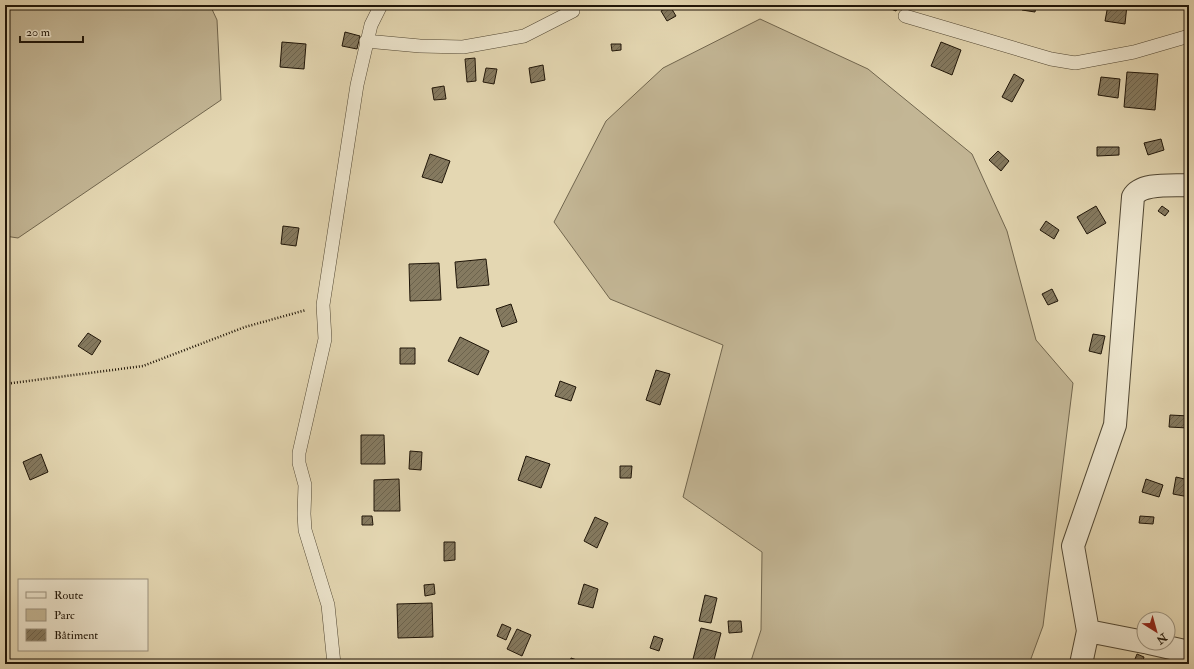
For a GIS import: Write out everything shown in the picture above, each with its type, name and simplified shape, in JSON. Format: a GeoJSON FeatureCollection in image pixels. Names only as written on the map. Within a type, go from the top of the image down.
{"type":"FeatureCollection","features":[{"type":"Feature","properties":{"kind":"street"},"geometry":{"type":"LineString","coordinates":[[1081,664],[1088,632],[1073,546],[1115,425],[1133,197],[1136,191],[1145,188],[1189,185]]}},
{"type":"Feature","properties":{"kind":"street"},"geometry":{"type":"LineString","coordinates":[[1088,632],[1136,641]]}},
{"type":"Feature","properties":{"kind":"street"},"geometry":{"type":"LineString","coordinates":[[1176,649],[1189,652]]}},
{"type":"Feature","properties":{"kind":"lane"},"geometry":{"type":"LineString","coordinates":[[334,664],[328,605],[305,530],[305,485],[299,463],[299,453],[325,339],[322,305],[357,85],[366,41],[371,25],[381,5]]}},
{"type":"Feature","properties":{"kind":"lane"},"geometry":{"type":"LineString","coordinates":[[366,41],[420,46],[463,46],[524,36],[573,11]]}},
{"type":"Feature","properties":{"kind":"lane"},"geometry":{"type":"LineString","coordinates":[[905,16],[1051,59],[1075,63],[1134,52],[1189,36]]}},
{"type":"Feature","properties":{"kind":"path"},"geometry":{"type":"LineString","coordinates":[[5,384],[143,366],[245,327],[322,305]]}},
{"type":"Feature","properties":{"kind":"green space"},"geometry":{"type":"Polygon","coordinates":[[[5,5],[210,5],[217,20],[221,100],[18,238],[5,236],[5,5]]]}},
{"type":"Feature","properties":{"kind":"green space"},"geometry":{"type":"Polygon","coordinates":[[[760,19],[868,69],[972,154],[1007,231],[1036,340],[1073,383],[1043,626],[1029,664],[750,664],[761,630],[762,552],[683,497],[723,345],[610,299],[554,222],[606,121],[663,68],[760,19]]]}},
{"type":"Feature","properties":{"kind":"building"},"geometry":{"type":"Polygon","coordinates":[[[887,5],[899,5],[896,11],[886,7],[887,5]]]}},
{"type":"Feature","properties":{"kind":"building"},"geometry":{"type":"Polygon","coordinates":[[[1022,5],[1036,5],[1035,12],[1022,10],[1022,5]]]}},
{"type":"Feature","properties":{"kind":"building"},"geometry":{"type":"Polygon","coordinates":[[[1108,5],[1127,5],[1125,24],[1105,21],[1108,5]]]}},
{"type":"Feature","properties":{"kind":"building"},"geometry":{"type":"Polygon","coordinates":[[[670,6],[676,16],[667,21],[661,11],[670,6]]]}},
{"type":"Feature","properties":{"kind":"building"},"geometry":{"type":"Polygon","coordinates":[[[345,32],[360,36],[357,49],[342,46],[345,32]]]}},
{"type":"Feature","properties":{"kind":"building"},"geometry":{"type":"Polygon","coordinates":[[[282,42],[306,44],[304,69],[280,67],[282,42]]]}},
{"type":"Feature","properties":{"kind":"building"},"geometry":{"type":"Polygon","coordinates":[[[941,42],[961,50],[952,75],[931,66],[941,42]]]}},
{"type":"Feature","properties":{"kind":"building"},"geometry":{"type":"Polygon","coordinates":[[[611,44],[621,44],[621,50],[612,51],[611,44]]]}},
{"type":"Feature","properties":{"kind":"building"},"geometry":{"type":"Polygon","coordinates":[[[475,58],[476,81],[467,82],[465,59],[475,58]]]}},
{"type":"Feature","properties":{"kind":"building"},"geometry":{"type":"Polygon","coordinates":[[[543,65],[545,80],[531,83],[529,68],[543,65]]]}},
{"type":"Feature","properties":{"kind":"building"},"geometry":{"type":"Polygon","coordinates":[[[486,68],[497,69],[494,84],[483,82],[486,68]]]}},
{"type":"Feature","properties":{"kind":"building"},"geometry":{"type":"Polygon","coordinates":[[[1127,72],[1158,74],[1155,110],[1124,107],[1127,72]]]}},
{"type":"Feature","properties":{"kind":"building"},"geometry":{"type":"Polygon","coordinates":[[[1014,74],[1024,80],[1012,102],[1002,97],[1014,74]]]}},
{"type":"Feature","properties":{"kind":"building"},"geometry":{"type":"Polygon","coordinates":[[[1101,77],[1120,79],[1118,98],[1098,95],[1101,77]]]}},
{"type":"Feature","properties":{"kind":"building"},"geometry":{"type":"Polygon","coordinates":[[[444,86],[446,99],[434,100],[432,88],[444,86]]]}},
{"type":"Feature","properties":{"kind":"building"},"geometry":{"type":"Polygon","coordinates":[[[1161,139],[1164,150],[1148,155],[1144,143],[1161,139]]]}},
{"type":"Feature","properties":{"kind":"building"},"geometry":{"type":"Polygon","coordinates":[[[1097,147],[1119,147],[1119,155],[1097,156],[1097,147]]]}},
{"type":"Feature","properties":{"kind":"building"},"geometry":{"type":"Polygon","coordinates":[[[998,151],[1009,161],[1001,171],[989,160],[998,151]]]}},
{"type":"Feature","properties":{"kind":"building"},"geometry":{"type":"Polygon","coordinates":[[[430,154],[450,161],[442,183],[422,177],[430,154]]]}},
{"type":"Feature","properties":{"kind":"building"},"geometry":{"type":"Polygon","coordinates":[[[1096,206],[1106,223],[1087,234],[1077,217],[1096,206]]]}},
{"type":"Feature","properties":{"kind":"building"},"geometry":{"type":"Polygon","coordinates":[[[1162,206],[1169,211],[1165,216],[1158,211],[1162,206]]]}},
{"type":"Feature","properties":{"kind":"building"},"geometry":{"type":"Polygon","coordinates":[[[1046,221],[1059,230],[1054,239],[1040,230],[1046,221]]]}},
{"type":"Feature","properties":{"kind":"building"},"geometry":{"type":"Polygon","coordinates":[[[283,226],[299,228],[296,246],[281,244],[283,226]]]}},
{"type":"Feature","properties":{"kind":"building"},"geometry":{"type":"Polygon","coordinates":[[[486,259],[489,285],[457,288],[455,262],[486,259]]]}},
{"type":"Feature","properties":{"kind":"building"},"geometry":{"type":"Polygon","coordinates":[[[439,263],[441,300],[410,301],[409,264],[439,263]]]}},
{"type":"Feature","properties":{"kind":"building"},"geometry":{"type":"Polygon","coordinates":[[[1052,289],[1058,301],[1048,305],[1042,294],[1052,289]]]}},
{"type":"Feature","properties":{"kind":"building"},"geometry":{"type":"Polygon","coordinates":[[[511,304],[517,322],[502,327],[496,309],[511,304]]]}},
{"type":"Feature","properties":{"kind":"building"},"geometry":{"type":"Polygon","coordinates":[[[88,333],[101,341],[92,355],[78,346],[88,333]]]}},
{"type":"Feature","properties":{"kind":"building"},"geometry":{"type":"Polygon","coordinates":[[[1093,334],[1105,336],[1101,354],[1089,351],[1093,334]]]}},
{"type":"Feature","properties":{"kind":"building"},"geometry":{"type":"Polygon","coordinates":[[[460,337],[489,351],[478,375],[448,361],[460,337]]]}},
{"type":"Feature","properties":{"kind":"building"},"geometry":{"type":"Polygon","coordinates":[[[400,348],[415,348],[415,364],[400,364],[400,348]]]}},
{"type":"Feature","properties":{"kind":"building"},"geometry":{"type":"Polygon","coordinates":[[[656,370],[670,374],[660,405],[646,400],[656,370]]]}},
{"type":"Feature","properties":{"kind":"building"},"geometry":{"type":"Polygon","coordinates":[[[560,381],[576,387],[571,401],[555,396],[560,381]]]}},
{"type":"Feature","properties":{"kind":"building"},"geometry":{"type":"Polygon","coordinates":[[[1170,415],[1189,416],[1188,428],[1169,427],[1170,415]]]}},
{"type":"Feature","properties":{"kind":"building"},"geometry":{"type":"Polygon","coordinates":[[[361,435],[384,435],[385,464],[361,464],[361,435]]]}},
{"type":"Feature","properties":{"kind":"building"},"geometry":{"type":"Polygon","coordinates":[[[410,451],[422,452],[421,470],[409,469],[410,451]]]}},
{"type":"Feature","properties":{"kind":"building"},"geometry":{"type":"Polygon","coordinates":[[[41,454],[48,472],[30,480],[23,462],[41,454]]]}},
{"type":"Feature","properties":{"kind":"building"},"geometry":{"type":"Polygon","coordinates":[[[526,456],[550,464],[541,488],[518,480],[526,456]]]}},
{"type":"Feature","properties":{"kind":"building"},"geometry":{"type":"Polygon","coordinates":[[[620,466],[632,466],[631,478],[620,478],[620,466]]]}},
{"type":"Feature","properties":{"kind":"building"},"geometry":{"type":"Polygon","coordinates":[[[1176,477],[1189,480],[1189,497],[1173,494],[1176,477]]]}},
{"type":"Feature","properties":{"kind":"building"},"geometry":{"type":"Polygon","coordinates":[[[399,479],[400,511],[374,511],[374,480],[399,479]]]}},
{"type":"Feature","properties":{"kind":"building"},"geometry":{"type":"Polygon","coordinates":[[[1146,479],[1163,485],[1159,497],[1142,492],[1146,479]]]}},
{"type":"Feature","properties":{"kind":"building"},"geometry":{"type":"Polygon","coordinates":[[[362,516],[372,516],[373,525],[362,525],[362,516]]]}},
{"type":"Feature","properties":{"kind":"building"},"geometry":{"type":"Polygon","coordinates":[[[1140,516],[1154,517],[1153,524],[1139,523],[1140,516]]]}},
{"type":"Feature","properties":{"kind":"building"},"geometry":{"type":"Polygon","coordinates":[[[595,517],[608,523],[597,548],[584,541],[595,517]]]}},
{"type":"Feature","properties":{"kind":"building"},"geometry":{"type":"Polygon","coordinates":[[[444,542],[455,542],[455,560],[444,561],[444,542]]]}},
{"type":"Feature","properties":{"kind":"building"},"geometry":{"type":"Polygon","coordinates":[[[434,584],[435,594],[425,596],[424,585],[434,584]]]}},
{"type":"Feature","properties":{"kind":"building"},"geometry":{"type":"Polygon","coordinates":[[[584,584],[598,589],[593,608],[578,604],[584,584]]]}},
{"type":"Feature","properties":{"kind":"building"},"geometry":{"type":"Polygon","coordinates":[[[705,595],[717,598],[711,623],[699,621],[705,595]]]}},
{"type":"Feature","properties":{"kind":"building"},"geometry":{"type":"Polygon","coordinates":[[[432,603],[433,637],[398,638],[397,604],[432,603]]]}},
{"type":"Feature","properties":{"kind":"building"},"geometry":{"type":"Polygon","coordinates":[[[728,621],[741,621],[742,632],[729,633],[728,621]]]}},
{"type":"Feature","properties":{"kind":"building"},"geometry":{"type":"Polygon","coordinates":[[[502,624],[511,628],[506,640],[497,636],[502,624]]]}},
{"type":"Feature","properties":{"kind":"building"},"geometry":{"type":"Polygon","coordinates":[[[701,628],[721,633],[713,664],[692,663],[701,628]]]}},
{"type":"Feature","properties":{"kind":"building"},"geometry":{"type":"Polygon","coordinates":[[[517,629],[531,635],[522,656],[507,649],[517,629]]]}},
{"type":"Feature","properties":{"kind":"building"},"geometry":{"type":"Polygon","coordinates":[[[654,636],[663,639],[659,651],[650,648],[654,636]]]}},
{"type":"Feature","properties":{"kind":"building"},"geometry":{"type":"Polygon","coordinates":[[[1137,654],[1144,657],[1142,664],[1133,664],[1137,654]]]}},
{"type":"Feature","properties":{"kind":"building"},"geometry":{"type":"Polygon","coordinates":[[[571,658],[583,662],[583,664],[569,664],[571,658]]]}}]}
